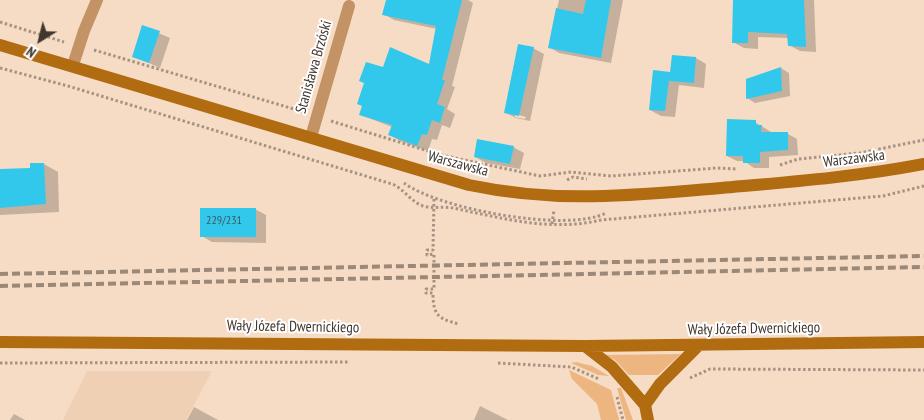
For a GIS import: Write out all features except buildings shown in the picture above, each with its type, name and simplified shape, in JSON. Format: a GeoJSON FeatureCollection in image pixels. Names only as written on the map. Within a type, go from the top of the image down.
{"type":"FeatureCollection","features":[{"type":"Feature","properties":{"kind":"street"},"geometry":{"type":"LineString","coordinates":[[73,65],[97,0]]}},
{"type":"Feature","properties":{"kind":"street","name":"Stanisława Brzóski"},"geometry":{"type":"LineString","coordinates":[[311,137],[349,6]]}},
{"type":"Feature","properties":{"kind":"street","name":"Warszawska"},"geometry":{"type":"LineString","coordinates":[[0,45],[73,65],[470,185],[500,192],[564,198],[596,198],[879,173],[924,164]]}},
{"type":"Feature","properties":{"kind":"street","name":"Wały Józefa Dwernickiego"},"geometry":{"type":"LineString","coordinates":[[0,342],[698,346],[924,342]]}},
{"type":"Feature","properties":{"kind":"street"},"geometry":{"type":"LineString","coordinates":[[585,346],[612,367],[645,405],[648,420]]}},
{"type":"Feature","properties":{"kind":"street"},"geometry":{"type":"LineString","coordinates":[[645,405],[660,384],[698,346]]}},
{"type":"Feature","properties":{"kind":"path"},"geometry":{"type":"LineString","coordinates":[[0,22],[317,116],[441,155],[540,176],[571,172],[611,176],[717,168],[745,168]]}},
{"type":"Feature","properties":{"kind":"path"},"geometry":{"type":"LineString","coordinates":[[772,166],[798,159],[860,153],[924,140]]}},
{"type":"Feature","properties":{"kind":"path"},"geometry":{"type":"LineString","coordinates":[[565,182],[573,177],[583,178]]}},
{"type":"Feature","properties":{"kind":"path"},"geometry":{"type":"LineString","coordinates":[[459,324],[443,320],[434,310],[433,293],[426,293],[426,289],[434,289],[434,254],[427,255],[427,250],[433,250],[434,199],[511,216],[564,220],[582,219]]}},
{"type":"Feature","properties":{"kind":"path"},"geometry":{"type":"LineString","coordinates":[[0,363],[351,362]]}},
{"type":"Feature","properties":{"kind":"path"},"geometry":{"type":"LineString","coordinates":[[495,363],[571,367],[605,381]]}},
{"type":"Feature","properties":{"kind":"path"},"geometry":{"type":"LineString","coordinates":[[686,380],[710,369],[924,370]]}},
{"type":"Feature","properties":{"kind":"path"},"geometry":{"type":"LineString","coordinates":[[615,392],[623,420]]}},
{"type":"Feature","properties":{"kind":"shaded area"},"geometry":{"type":"Polygon","coordinates":[[[681,354],[658,375],[629,375],[615,360],[605,355],[681,354]]]}},
{"type":"Feature","properties":{"kind":"shaded area"},"geometry":{"type":"Polygon","coordinates":[[[576,362],[592,366],[609,376],[598,375],[571,363],[576,362]]]}},
{"type":"Feature","properties":{"kind":"shaded area"},"geometry":{"type":"Polygon","coordinates":[[[569,370],[611,390],[619,420],[601,420],[597,404],[572,379],[569,370]]]}},
{"type":"Feature","properties":{"kind":"shaded area"},"geometry":{"type":"Polygon","coordinates":[[[87,371],[212,371],[186,420],[63,420],[87,371]]]}},
{"type":"Feature","properties":{"kind":"shaded area"},"geometry":{"type":"Polygon","coordinates":[[[617,388],[621,388],[633,420],[626,420],[617,388]]]}},
{"type":"Feature","properties":{"kind":"railway"},"geometry":{"type":"LineString","coordinates":[[0,274],[924,256]]}},
{"type":"Feature","properties":{"kind":"railway"},"geometry":{"type":"LineString","coordinates":[[0,286],[924,267]]}}]}
